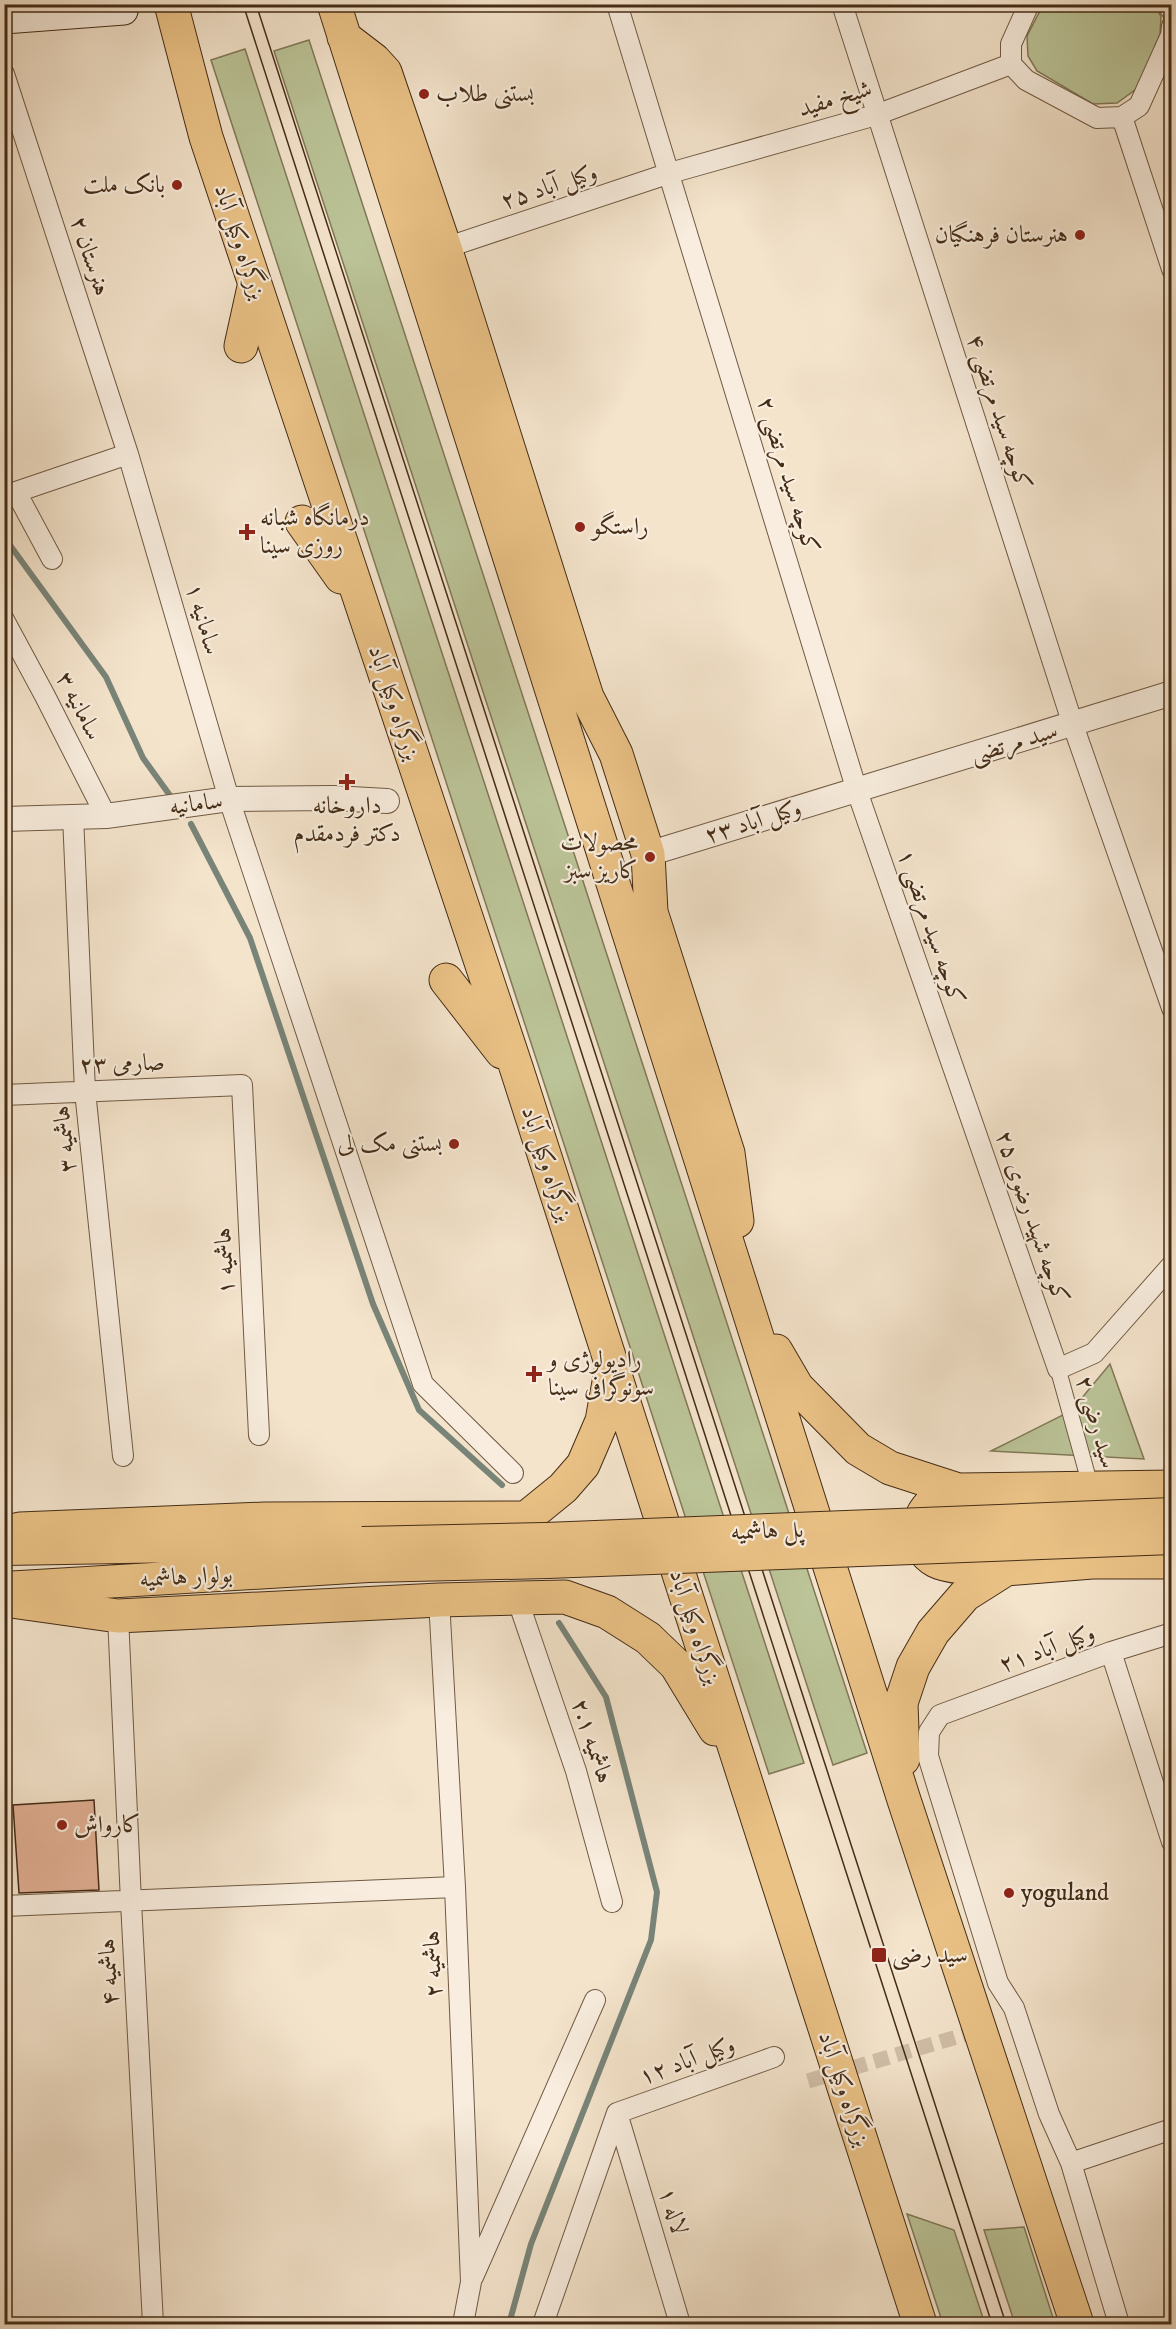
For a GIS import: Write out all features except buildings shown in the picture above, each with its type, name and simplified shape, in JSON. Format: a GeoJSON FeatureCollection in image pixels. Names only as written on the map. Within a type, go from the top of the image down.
{"type":"FeatureCollection","features":[{"type":"Feature","properties":{"kind":"highway","name":"بزرگراه وکیل آباد"},"geometry":{"type":"LineString","coordinates":[[171,4],[206,137],[517,1070],[920,2325]]}},
{"type":"Feature","properties":{"kind":"highway"},"geometry":{"type":"LineString","coordinates":[[334,4],[904,1800],[1077,2325]]}},
{"type":"Feature","properties":{"kind":"highway"},"geometry":{"type":"LineString","coordinates":[[344,37],[374,60],[385,72],[445,248],[587,697],[616,754],[648,854],[651,912],[728,1153],[746,1297],[797,1388],[858,1449],[890,1468],[958,1490],[1172,1487]]}},
{"type":"Feature","properties":{"kind":"highway"},"geometry":{"type":"LineString","coordinates":[[241,346],[254,285]]}},
{"type":"Feature","properties":{"kind":"highway"},"geometry":{"type":"LineString","coordinates":[[302,522],[361,603]]}},
{"type":"Feature","properties":{"kind":"highway"},"geometry":{"type":"LineString","coordinates":[[446,980],[517,1070]]}},
{"type":"Feature","properties":{"kind":"highway"},"geometry":{"type":"LineString","coordinates":[[526,1518],[563,1488],[583,1465],[602,1421],[612,1367]]}},
{"type":"Feature","properties":{"kind":"highway"},"geometry":{"type":"LineString","coordinates":[[958,1490],[935,1500],[922,1512],[918,1532],[921,1546],[936,1561],[966,1567],[1006,1569],[1092,1563],[1172,1562]]}},
{"type":"Feature","properties":{"kind":"highway"},"geometry":{"type":"LineString","coordinates":[[4,1533],[20,1529],[266,1519],[526,1518],[558,1525],[570,1536],[578,1551],[579,1568],[575,1584],[565,1597]]}},
{"type":"Feature","properties":{"kind":"highway"},"geometry":{"type":"LineString","coordinates":[[904,1800],[901,1703],[913,1667],[933,1632],[965,1595],[1006,1569]]}},
{"type":"Feature","properties":{"kind":"highway"},"geometry":{"type":"LineString","coordinates":[[4,1600],[118,1616],[439,1600],[565,1597],[607,1612],[648,1638],[676,1665],[742,1772]]}},
{"type":"Feature","properties":{"kind":"main road"},"geometry":{"type":"LineString","coordinates":[[4,20],[124,11]]}},
{"type":"Feature","properties":{"kind":"main road","name":"پل هاشمیه"},"geometry":{"type":"LineString","coordinates":[[365,1554],[545,1539],[1172,1514]]}},
{"type":"Feature","properties":{"kind":"main road","name":"پل هاشمیه"},"geometry":{"type":"LineString","coordinates":[[365,1554],[548,1562],[1172,1538]]}},
{"type":"Feature","properties":{"kind":"main road","name":"بولوار هاشمیه"},"geometry":{"type":"LineString","coordinates":[[4,1549],[365,1554]]}},
{"type":"Feature","properties":{"kind":"main road","name":"بولوار هاشمیه"},"geometry":{"type":"LineString","coordinates":[[4,1588],[365,1554]]}},
{"type":"Feature","properties":{"kind":"street","name":"کوچه سید مرتضی ۲"},"geometry":{"type":"LineString","coordinates":[[617,4],[857,791]]}},
{"type":"Feature","properties":{"kind":"street","name":"کوچه سید مرتضی ۴"},"geometry":{"type":"LineString","coordinates":[[842,4],[1073,725],[1172,1008]]}},
{"type":"Feature","properties":{"kind":"street"},"geometry":{"type":"LineString","coordinates":[[1029,4],[1011,45],[1011,64],[1026,80],[1097,118],[1122,117],[1139,106],[1171,35],[1172,26]]}},
{"type":"Feature","properties":{"kind":"street"},"geometry":{"type":"LineString","coordinates":[[1167,4],[1172,11]]}},
{"type":"Feature","properties":{"kind":"street","name":"شیخ مفید"},"geometry":{"type":"LineString","coordinates":[[670,173],[876,115],[1011,64]]}},
{"type":"Feature","properties":{"kind":"street","name":"هنرستان ۲"},"geometry":{"type":"LineString","coordinates":[[4,74],[128,454]]}},
{"type":"Feature","properties":{"kind":"street"},"geometry":{"type":"LineString","coordinates":[[1122,117],[1172,269]]}},
{"type":"Feature","properties":{"kind":"street","name":"۲۵ وکیل آباد"},"geometry":{"type":"LineString","coordinates":[[445,248],[670,173]]}},
{"type":"Feature","properties":{"kind":"street"},"geometry":{"type":"LineString","coordinates":[[51,559],[16,492],[128,454]]}},
{"type":"Feature","properties":{"kind":"street","name":"سامانیه ۱"},"geometry":{"type":"LineString","coordinates":[[128,454],[229,799],[423,1384],[513,1473]]}},
{"type":"Feature","properties":{"kind":"street","name":"سامانیه ۳"},"geometry":{"type":"LineString","coordinates":[[4,620],[106,816]]}},
{"type":"Feature","properties":{"kind":"street","name":"سید مرتضی"},"geometry":{"type":"LineString","coordinates":[[857,791],[1172,693]]}},
{"type":"Feature","properties":{"kind":"street","name":"۲۳ وکیل آباد"},"geometry":{"type":"LineString","coordinates":[[648,854],[857,791]]}},
{"type":"Feature","properties":{"kind":"street","name":"کوچه سید مرتضی ۱"},"geometry":{"type":"LineString","coordinates":[[857,791],[958,1081]]}},
{"type":"Feature","properties":{"kind":"street","name":"سامانیه"},"geometry":{"type":"LineString","coordinates":[[4,819],[106,816],[229,799],[333,798],[387,801]]}},
{"type":"Feature","properties":{"kind":"street","name":"هاشمیه ۳"},"geometry":{"type":"LineString","coordinates":[[73,816],[85,1091],[123,1456]]}},
{"type":"Feature","properties":{"kind":"street","name":"کوچه شهید رضوی ۲۵"},"geometry":{"type":"LineString","coordinates":[[958,1081],[1058,1369]]}},
{"type":"Feature","properties":{"kind":"street","name":"صارمی ۲۳"},"geometry":{"type":"LineString","coordinates":[[4,1095],[242,1085]]}},
{"type":"Feature","properties":{"kind":"street","name":"هاشمیه ۱"},"geometry":{"type":"LineString","coordinates":[[242,1085],[259,1435]]}},
{"type":"Feature","properties":{"kind":"street"},"geometry":{"type":"LineString","coordinates":[[1058,1369],[1094,1353],[1172,1265]]}},
{"type":"Feature","properties":{"kind":"street","name":"سید رضی ۲"},"geometry":{"type":"LineString","coordinates":[[1058,1369],[1091,1488]]}},
{"type":"Feature","properties":{"kind":"street","name":"هاشمیه ۲.۱"},"geometry":{"type":"LineString","coordinates":[[517,1598],[576,1771],[612,1902]]}},
{"type":"Feature","properties":{"kind":"street","name":"هاشمیه ۲"},"geometry":{"type":"LineString","coordinates":[[439,1600],[455,1887],[471,2282],[463,2325]]}},
{"type":"Feature","properties":{"kind":"street","name":"هاشمیه ۴"},"geometry":{"type":"LineString","coordinates":[[118,1616],[153,2325]]}},
{"type":"Feature","properties":{"kind":"street","name":"۲۱ وکیل آباد"},"geometry":{"type":"LineString","coordinates":[[1071,2163],[1049,2114],[1014,2008],[998,1983],[928,1756],[929,1732],[940,1715],[1111,1652],[1172,1633]]}},
{"type":"Feature","properties":{"kind":"street"},"geometry":{"type":"LineString","coordinates":[[1111,1652],[1172,1842]]}},
{"type":"Feature","properties":{"kind":"street"},"geometry":{"type":"LineString","coordinates":[[4,1906],[455,1887]]}},
{"type":"Feature","properties":{"kind":"street"},"geometry":{"type":"LineString","coordinates":[[471,2282],[595,2000]]}},
{"type":"Feature","properties":{"kind":"street","name":"۱۲ وکیل آباد"},"geometry":{"type":"LineString","coordinates":[[617,2113],[774,2057]]}},
{"type":"Feature","properties":{"kind":"street"},"geometry":{"type":"LineString","coordinates":[[543,2325],[617,2113]]}},
{"type":"Feature","properties":{"kind":"street","name":"لاله ۱"},"geometry":{"type":"LineString","coordinates":[[617,2113],[680,2325]]}},
{"type":"Feature","properties":{"kind":"street"},"geometry":{"type":"LineString","coordinates":[[1119,2325],[1071,2163],[1172,2129]]}},
{"type":"Feature","properties":{"kind":"green space"},"geometry":{"type":"Polygon","coordinates":[[[1043,5],[1153,5],[1161,16],[1160,34],[1139,87],[1117,103],[1093,104],[1037,71],[1028,56],[1027,36],[1043,5]]]}},
{"type":"Feature","properties":{"kind":"green space"},"geometry":{"type":"Polygon","coordinates":[[[309,40],[867,1753],[833,1765],[274,51],[309,40]]]}},
{"type":"Feature","properties":{"kind":"green space"},"geometry":{"type":"Polygon","coordinates":[[[245,49],[804,1763],[769,1774],[211,60],[245,49]]]}},
{"type":"Feature","properties":{"kind":"green space"},"geometry":{"type":"Polygon","coordinates":[[[1110,1364],[1144,1459],[991,1451],[1071,1411],[1110,1364]]]}},
{"type":"Feature","properties":{"kind":"green space"},"geometry":{"type":"Polygon","coordinates":[[[907,2214],[954,2230],[985,2324],[943,2324],[907,2214]]]}},
{"type":"Feature","properties":{"kind":"green space"},"geometry":{"type":"Polygon","coordinates":[[[1024,2227],[1055,2324],[1015,2324],[984,2230],[1024,2227]]]}},
{"type":"Feature","properties":{"kind":"waterway"},"geometry":{"type":"LineString","coordinates":[[4,537],[106,677],[143,758],[174,801]]}},
{"type":"Feature","properties":{"kind":"waterway"},"geometry":{"type":"LineString","coordinates":[[191,824],[250,938],[373,1304],[419,1410],[502,1485]]}},
{"type":"Feature","properties":{"kind":"waterway"},"geometry":{"type":"LineString","coordinates":[[509,2324],[531,2244],[651,1940],[657,1892],[606,1697],[559,1623]]}},
{"type":"Feature","properties":{"kind":"tunnel"},"geometry":{"type":"LineString","coordinates":[[808,2081],[984,2029]]}},
{"type":"Feature","properties":{"kind":"tram line"},"geometry":{"type":"LineString","coordinates":[[243,4],[992,2324]]}},
{"type":"Feature","properties":{"kind":"tram line"},"geometry":{"type":"LineString","coordinates":[[256,4],[1006,2324]]}},
{"type":"Feature","properties":{"kind":"place","name":"بستنی طلاب"},"geometry":{"type":"Point","coordinates":[424,94]}},
{"type":"Feature","properties":{"kind":"place","name":"بانک ملت"},"geometry":{"type":"Point","coordinates":[177,185]}},
{"type":"Feature","properties":{"kind":"place","name":"هنرستان فرهنگیان"},"geometry":{"type":"Point","coordinates":[1080,235]}},
{"type":"Feature","properties":{"kind":"place","name":"راستگو"},"geometry":{"type":"Point","coordinates":[580,527]}},
{"type":"Feature","properties":{"kind":"place","name":"درمانگاه شبانه روزی سینا"},"geometry":{"type":"Point","coordinates":[247,532]}},
{"type":"Feature","properties":{"kind":"place","name":"داروخانه دكتر فردمقدم"},"geometry":{"type":"Point","coordinates":[347,782]}},
{"type":"Feature","properties":{"kind":"place","name":"محصولات کاریز سبز"},"geometry":{"type":"Point","coordinates":[650,857]}},
{"type":"Feature","properties":{"kind":"place","name":"بستنی مک لی"},"geometry":{"type":"Point","coordinates":[454,1144]}},
{"type":"Feature","properties":{"kind":"place","name":"رادیولوژی و سونوگرافی سینا"},"geometry":{"type":"Point","coordinates":[534,1374]}},
{"type":"Feature","properties":{"kind":"place","name":"کارواش"},"geometry":{"type":"Point","coordinates":[62,1825]}},
{"type":"Feature","properties":{"kind":"place","name":"yoguland"},"geometry":{"type":"Point","coordinates":[1009,1893]}},
{"type":"Feature","properties":{"kind":"place","name":"سید رضی"},"geometry":{"type":"Point","coordinates":[879,1955]}}]}
